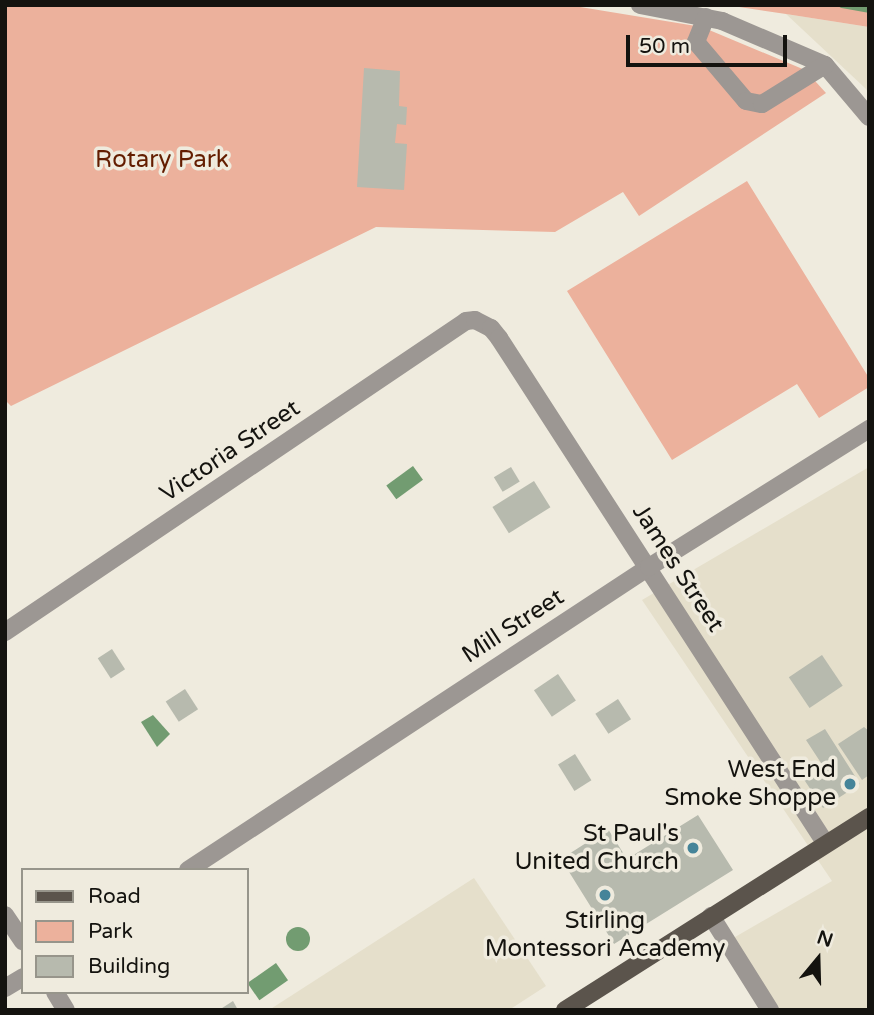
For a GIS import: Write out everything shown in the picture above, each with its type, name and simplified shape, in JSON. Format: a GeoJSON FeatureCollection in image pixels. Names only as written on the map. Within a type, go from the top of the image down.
{"type":"FeatureCollection","features":[{"type":"Feature","properties":{"kind":"main road"},"geometry":{"type":"LineString","coordinates":[[565,1010],[869,817]]}},
{"type":"Feature","properties":{"kind":"street"},"geometry":{"type":"LineString","coordinates":[[640,5],[706,17],[825,65],[869,117]]}},
{"type":"Feature","properties":{"kind":"street"},"geometry":{"type":"LineString","coordinates":[[706,17],[696,42],[746,101],[769,101],[825,65]]}},
{"type":"Feature","properties":{"kind":"street","name":"Victoria Street"},"geometry":{"type":"LineString","coordinates":[[5,632],[466,321],[484,323]]}},
{"type":"Feature","properties":{"kind":"street","name":"James Street"},"geometry":{"type":"LineString","coordinates":[[484,323],[499,338],[826,844]]}},
{"type":"Feature","properties":{"kind":"street","name":"Mill Street"},"geometry":{"type":"LineString","coordinates":[[191,868],[649,567],[869,429]]}},
{"type":"Feature","properties":{"kind":"street"},"geometry":{"type":"LineString","coordinates":[[5,915],[21,939]]}},
{"type":"Feature","properties":{"kind":"street"},"geometry":{"type":"LineString","coordinates":[[711,916],[769,1010]]}},
{"type":"Feature","properties":{"kind":"street"},"geometry":{"type":"LineString","coordinates":[[5,988],[21,978]]}},
{"type":"Feature","properties":{"kind":"street"},"geometry":{"type":"LineString","coordinates":[[56,994],[66,1010]]}},
{"type":"Feature","properties":{"kind":"shaded area"},"geometry":{"type":"Polygon","coordinates":[[[786,14],[869,27],[869,93],[865,88],[786,14]]]}},
{"type":"Feature","properties":{"kind":"shaded area"},"geometry":{"type":"Polygon","coordinates":[[[413,466],[423,480],[396,499],[386,485],[413,466]]]}},
{"type":"Feature","properties":{"kind":"shaded area"},"geometry":{"type":"Polygon","coordinates":[[[869,467],[869,1010],[762,1010],[723,944],[832,881],[642,600],[869,467]]]}},
{"type":"Feature","properties":{"kind":"shaded area"},"geometry":{"type":"Polygon","coordinates":[[[153,715],[170,734],[157,747],[141,722],[153,715]]]}},
{"type":"Feature","properties":{"kind":"shaded area"},"geometry":{"type":"Polygon","coordinates":[[[474,878],[546,986],[509,1010],[269,1010],[474,878]]]}},
{"type":"Feature","properties":{"kind":"shaded area"},"geometry":{"type":"Polygon","coordinates":[[[298,927],[307,930],[310,939],[307,948],[298,951],[289,948],[286,939],[289,930],[298,927]]]}},
{"type":"Feature","properties":{"kind":"shaded area"},"geometry":{"type":"Polygon","coordinates":[[[276,963],[288,980],[259,1000],[248,983],[276,963]]]}},
{"type":"Feature","properties":{"kind":"green space","name":"Rotary Park"},"geometry":{"type":"Polygon","coordinates":[[[5,5],[568,5],[702,27],[805,70],[826,93],[639,216],[623,192],[555,232],[376,227],[11,406],[5,400],[5,5]]]}},
{"type":"Feature","properties":{"kind":"green space"},"geometry":{"type":"Polygon","coordinates":[[[726,5],[869,5],[869,27],[786,14],[726,5]]]}},
{"type":"Feature","properties":{"kind":"green space"},"geometry":{"type":"Polygon","coordinates":[[[747,181],[869,378],[869,387],[819,418],[797,384],[672,460],[567,291],[747,181]]]}},
{"type":"Feature","properties":{"kind":"building"},"geometry":{"type":"Polygon","coordinates":[[[364,68],[400,71],[399,106],[407,107],[406,125],[397,124],[395,143],[407,144],[404,190],[357,187],[364,68]]]}},
{"type":"Feature","properties":{"kind":"building"},"geometry":{"type":"Polygon","coordinates":[[[511,467],[520,482],[503,492],[494,477],[511,467]]]}},
{"type":"Feature","properties":{"kind":"building"},"geometry":{"type":"Polygon","coordinates":[[[534,481],[550,507],[509,533],[492,507],[534,481]]]}},
{"type":"Feature","properties":{"kind":"building"},"geometry":{"type":"Polygon","coordinates":[[[112,649],[125,669],[111,678],[98,658],[112,649]]]}},
{"type":"Feature","properties":{"kind":"building"},"geometry":{"type":"Polygon","coordinates":[[[822,655],[843,686],[810,708],[789,677],[822,655]]]}},
{"type":"Feature","properties":{"kind":"building"},"geometry":{"type":"Polygon","coordinates":[[[558,674],[576,701],[552,717],[534,690],[558,674]]]}},
{"type":"Feature","properties":{"kind":"building"},"geometry":{"type":"Polygon","coordinates":[[[185,689],[198,709],[179,722],[166,702],[185,689]]]}},
{"type":"Feature","properties":{"kind":"building"},"geometry":{"type":"Polygon","coordinates":[[[618,699],[631,719],[608,734],[595,714],[618,699]]]}},
{"type":"Feature","properties":{"kind":"building"},"geometry":{"type":"Polygon","coordinates":[[[864,727],[869,731],[869,775],[862,780],[838,744],[864,727]]]}},
{"type":"Feature","properties":{"kind":"building"},"geometry":{"type":"Polygon","coordinates":[[[825,729],[860,784],[823,808],[803,778],[823,766],[806,740],[825,729]]]}},
{"type":"Feature","properties":{"kind":"building"},"geometry":{"type":"Polygon","coordinates":[[[575,754],[591,780],[574,791],[558,765],[575,754]]]}},
{"type":"Feature","properties":{"kind":"building"},"geometry":{"type":"Polygon","coordinates":[[[698,815],[733,870],[614,944],[561,859],[608,829],[627,859],[698,815]]]}},
{"type":"Feature","properties":{"kind":"building"},"geometry":{"type":"Polygon","coordinates":[[[233,1001],[238,1010],[219,1010],[233,1001]]]}},
{"type":"Feature","properties":{"kind":"waterway"},"geometry":{"type":"LineString","coordinates":[[842,5],[869,10]]}},
{"type":"Feature","properties":{"kind":"place","name":"West End Smoke Shoppe"},"geometry":{"type":"Point","coordinates":[850,784]}},
{"type":"Feature","properties":{"kind":"place","name":"St Paul's United Church"},"geometry":{"type":"Point","coordinates":[693,848]}},
{"type":"Feature","properties":{"kind":"place","name":"Stirling Montessori Academy"},"geometry":{"type":"Point","coordinates":[605,895]}}]}
